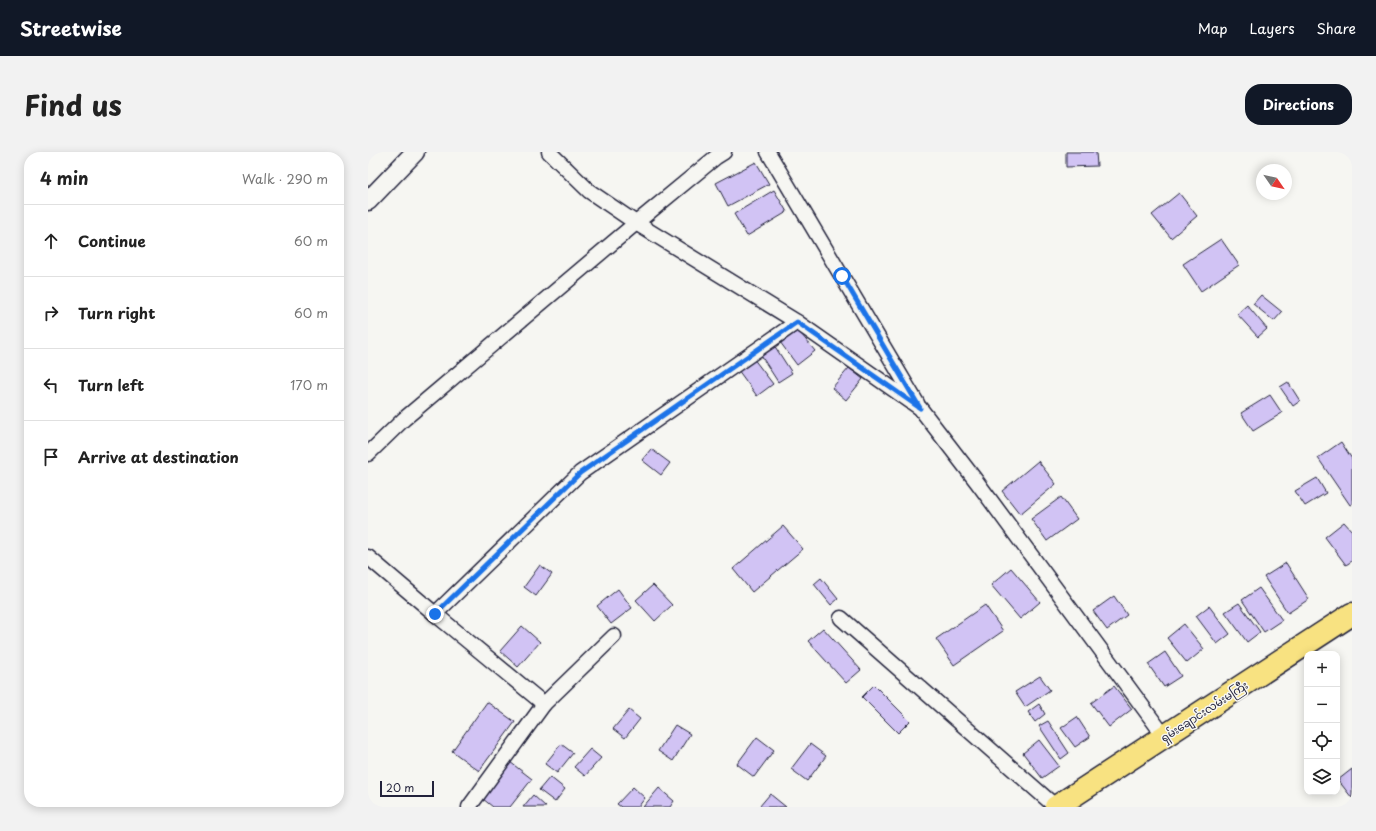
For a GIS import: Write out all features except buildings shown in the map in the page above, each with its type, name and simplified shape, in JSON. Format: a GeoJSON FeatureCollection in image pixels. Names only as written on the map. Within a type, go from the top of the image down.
{"type":"FeatureCollection","features":[{"type":"Feature","properties":{"kind":"main road","name":"ရှမ်းချောင်းလမ်းမကြီး"},"geometry":{"type":"LineString","coordinates":[[1056,807],[1352,614]]}},
{"type":"Feature","properties":{"kind":"street"},"geometry":{"type":"LineString","coordinates":[[368,201],[415,152]]}},
{"type":"Feature","properties":{"kind":"street"},"geometry":{"type":"LineString","coordinates":[[549,152],[589,191],[636,223],[797,322],[920,408]]}},
{"type":"Feature","properties":{"kind":"street"},"geometry":{"type":"LineString","coordinates":[[368,454],[404,419],[636,223],[724,152]]}},
{"type":"Feature","properties":{"kind":"street"},"geometry":{"type":"LineString","coordinates":[[768,152],[920,408],[977,482],[1165,736]]}},
{"type":"Feature","properties":{"kind":"street"},"geometry":{"type":"LineString","coordinates":[[435,614],[580,473],[797,322]]}},
{"type":"Feature","properties":{"kind":"street"},"geometry":{"type":"LineString","coordinates":[[368,557],[544,704]]}},
{"type":"Feature","properties":{"kind":"street"},"geometry":{"type":"LineString","coordinates":[[840,618],[1056,807]]}},
{"type":"Feature","properties":{"kind":"street"},"geometry":{"type":"LineString","coordinates":[[469,807],[544,704],[614,636]]}},
{"type":"Feature","properties":{"kind":"route"},"geometry":{"type":"LineString","coordinates":[[435,614],[580,473],[797,322],[920,408],[842,276]]}}]}
